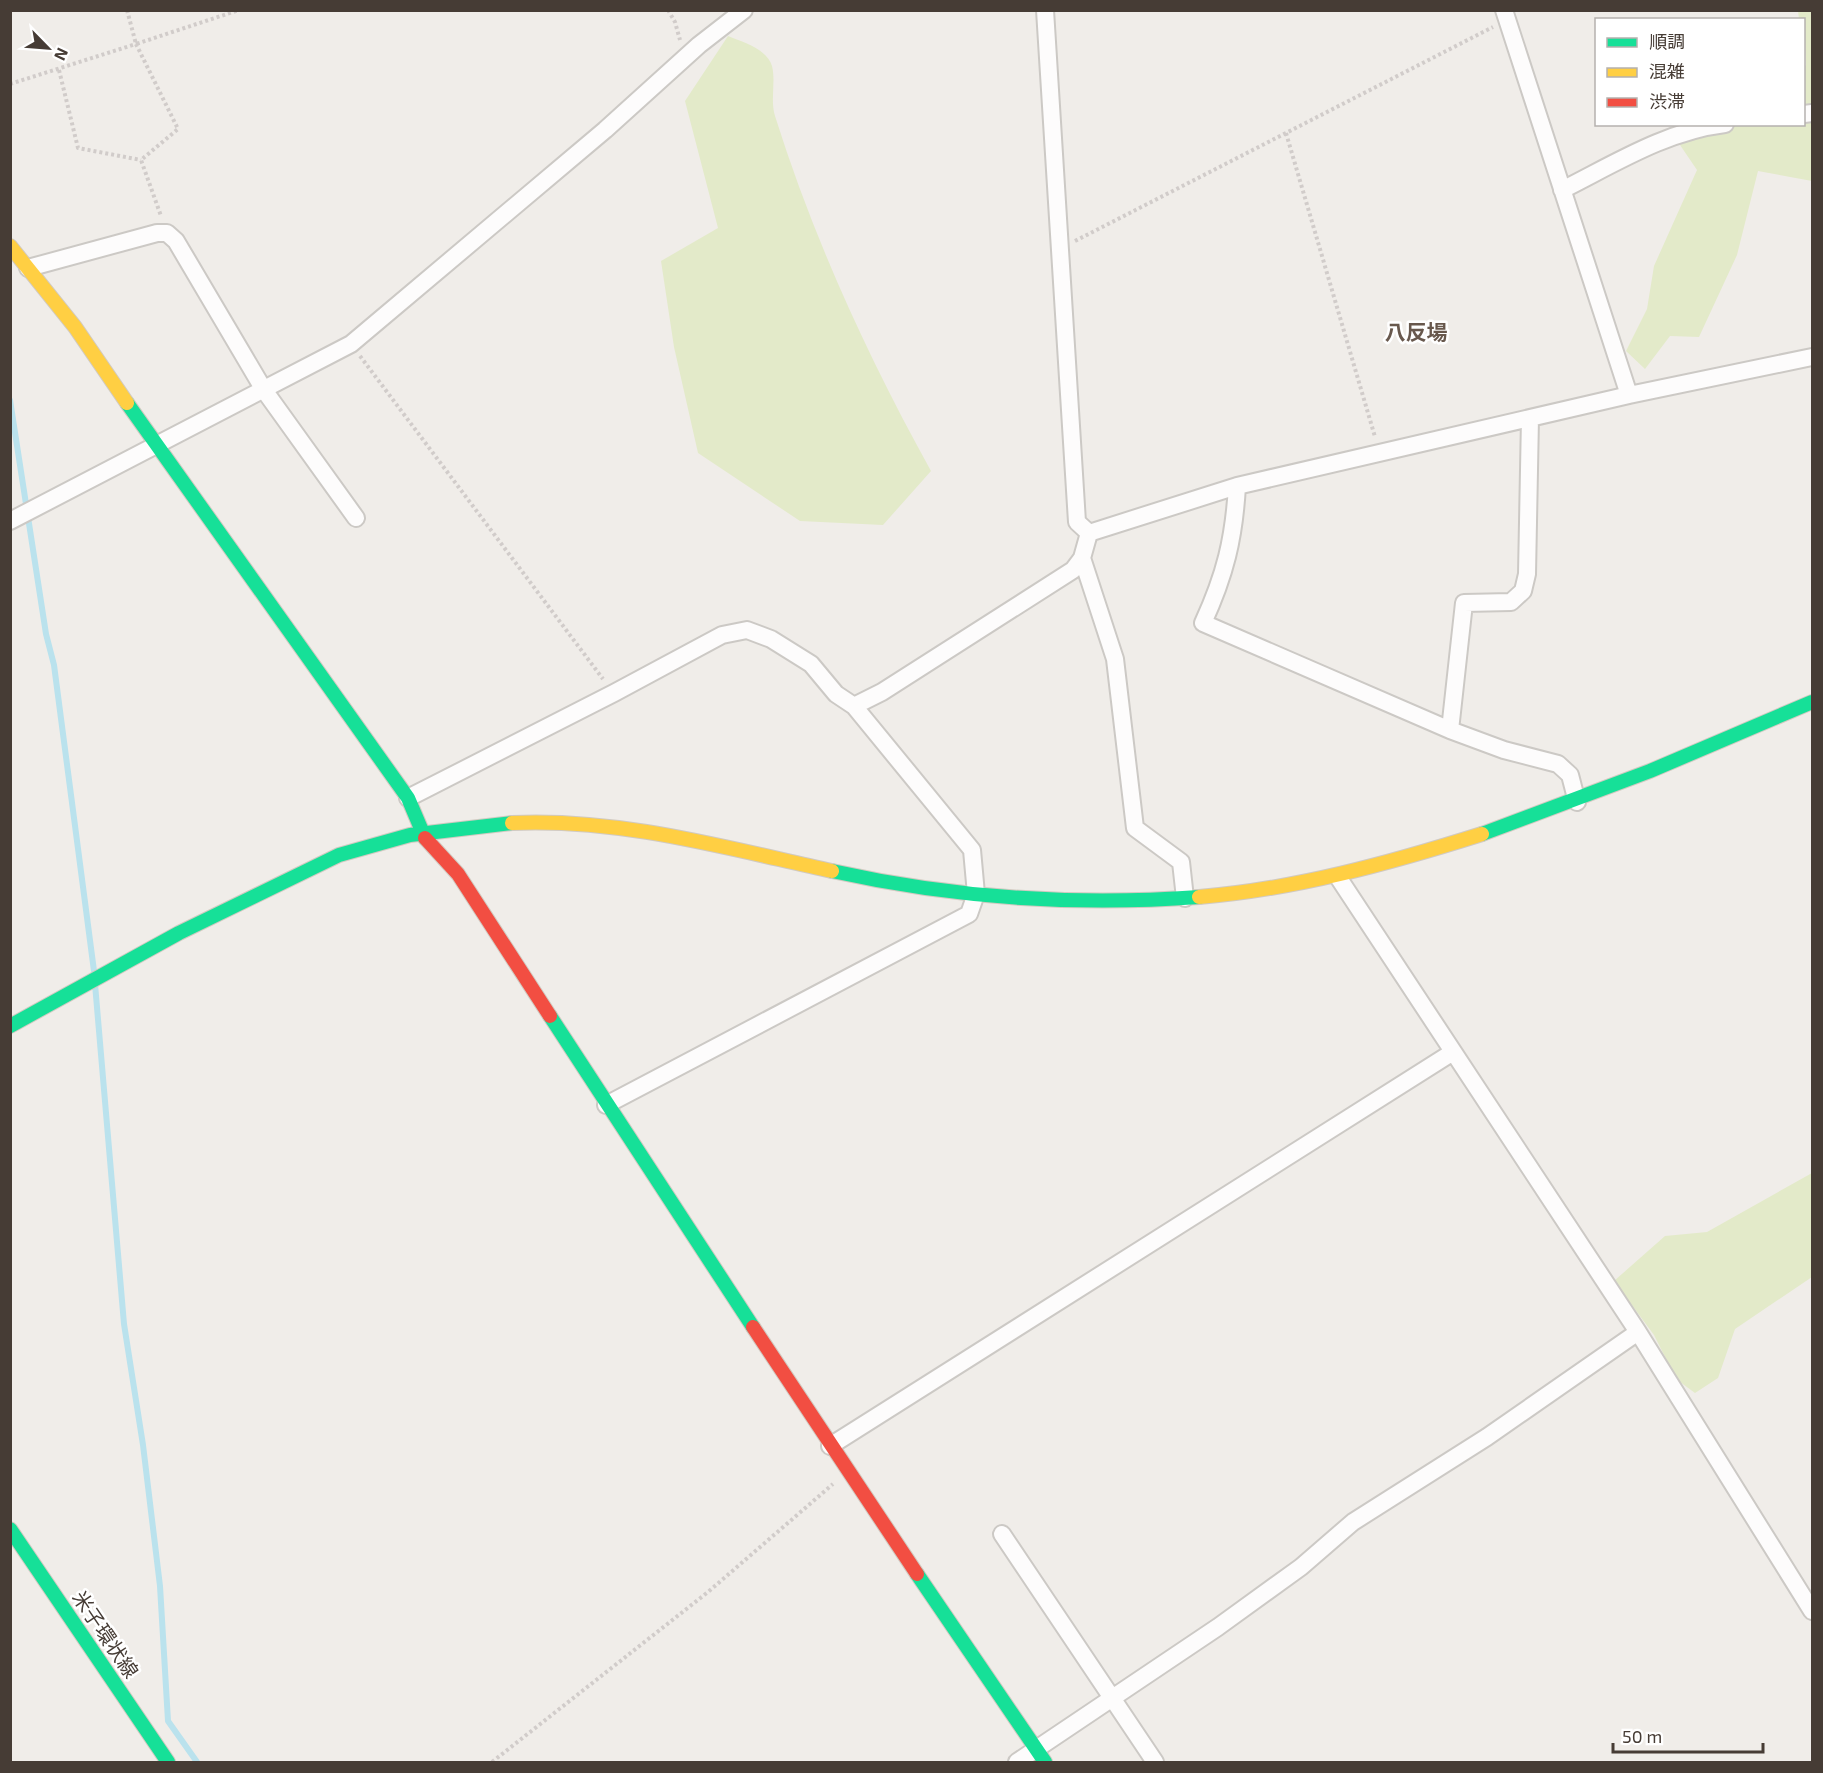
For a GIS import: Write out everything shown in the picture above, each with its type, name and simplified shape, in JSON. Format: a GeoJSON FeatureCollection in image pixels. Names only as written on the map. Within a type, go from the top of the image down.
{"type":"FeatureCollection","features":[{"type":"Feature","properties":{"kind":"street"},"geometry":{"type":"LineString","coordinates":[[10,521],[351,344],[744,10]]}},
{"type":"Feature","properties":{"kind":"street"},"geometry":{"type":"LineString","coordinates":[[1045,10],[1077,522],[1089,533]]}},
{"type":"Feature","properties":{"kind":"street"},"geometry":{"type":"LineString","coordinates":[[1506,15],[1629,395]]}},
{"type":"Feature","properties":{"kind":"street"},"geometry":{"type":"LineString","coordinates":[[1562,190],[1678,134],[1709,126]]}},
{"type":"Feature","properties":{"kind":"street"},"geometry":{"type":"LineString","coordinates":[[28,268],[157,233],[167,233],[176,241],[264,390],[356,518]]}},
{"type":"Feature","properties":{"kind":"street"},"geometry":{"type":"LineString","coordinates":[[10,246],[75,327],[156,447],[215,524],[408,798],[421,834],[458,874],[606,1105],[830,1446],[1045,1762]]}},
{"type":"Feature","properties":{"kind":"street"},"geometry":{"type":"LineString","coordinates":[[1089,533],[1237,486],[1629,395],[1812,357]]}},
{"type":"Feature","properties":{"kind":"street"},"geometry":{"type":"LineString","coordinates":[[1450,730],[1464,603],[1510,602],[1523,591],[1527,574],[1530,418]]}},
{"type":"Feature","properties":{"kind":"street"},"geometry":{"type":"LineString","coordinates":[[1237,486],[1235,522],[1222,581],[1203,623],[1450,730],[1504,750],[1558,764],[1570,775],[1577,802]]}},
{"type":"Feature","properties":{"kind":"street"},"geometry":{"type":"LineString","coordinates":[[854,706],[882,692],[1073,570],[1082,558],[1089,533]]}},
{"type":"Feature","properties":{"kind":"street"},"geometry":{"type":"LineString","coordinates":[[1082,558],[1115,659],[1135,828],[1181,862],[1185,898]]}},
{"type":"Feature","properties":{"kind":"street"},"geometry":{"type":"LineString","coordinates":[[408,798],[722,635],[747,630],[771,639],[811,664],[836,694],[854,706],[972,850],[976,894],[969,914],[606,1105]]}},
{"type":"Feature","properties":{"kind":"street"},"geometry":{"type":"LineString","coordinates":[[10,1026],[178,933],[312,865],[376,843],[421,834],[508,822],[590,823],[664,833],[908,886],[976,894],[1078,901],[1185,898],[1338,877],[1453,846],[1577,802],[1812,702]]}},
{"type":"Feature","properties":{"kind":"street"},"geometry":{"type":"LineString","coordinates":[[1338,877],[1638,1332],[1812,1611]]}},
{"type":"Feature","properties":{"kind":"street"},"geometry":{"type":"LineString","coordinates":[[830,1446],[1453,1052]]}},
{"type":"Feature","properties":{"kind":"street"},"geometry":{"type":"LineString","coordinates":[[1017,1762],[1034,1748],[1113,1700],[1301,1567],[1353,1522],[1486,1437],[1638,1332]]}},
{"type":"Feature","properties":{"kind":"street","name":"米子環状線"},"geometry":{"type":"LineString","coordinates":[[10,1528],[168,1762]]}},
{"type":"Feature","properties":{"kind":"street"},"geometry":{"type":"LineString","coordinates":[[1002,1534],[1155,1762]]}},
{"type":"Feature","properties":{"kind":"path"},"geometry":{"type":"LineString","coordinates":[[127,10],[136,44],[178,129],[141,160]]}},
{"type":"Feature","properties":{"kind":"path"},"geometry":{"type":"LineString","coordinates":[[10,84],[239,10]]}},
{"type":"Feature","properties":{"kind":"path"},"geometry":{"type":"LineString","coordinates":[[668,10],[675,22],[685,58]]}},
{"type":"Feature","properties":{"kind":"path"},"geometry":{"type":"LineString","coordinates":[[1060,248],[1286,133],[1506,15]]}},
{"type":"Feature","properties":{"kind":"path"},"geometry":{"type":"LineString","coordinates":[[59,70],[78,148],[141,160]]}},
{"type":"Feature","properties":{"kind":"path"},"geometry":{"type":"LineString","coordinates":[[1286,133],[1380,453]]}},
{"type":"Feature","properties":{"kind":"path"},"geometry":{"type":"LineString","coordinates":[[141,160],[167,233]]}},
{"type":"Feature","properties":{"kind":"path"},"geometry":{"type":"LineString","coordinates":[[351,344],[614,693]]}},
{"type":"Feature","properties":{"kind":"path"},"geometry":{"type":"LineString","coordinates":[[492,1762],[708,1592],[847,1471]]}},
{"type":"Feature","properties":{"kind":"green space"},"geometry":{"type":"Polygon","coordinates":[[[1798,11],[1812,11],[1812,181],[1758,171],[1737,255],[1699,337],[1670,336],[1645,369],[1626,351],[1647,309],[1654,266],[1697,170],[1678,142],[1719,126],[1805,126],[1805,18],[1799,18],[1798,11]]]}},
{"type":"Feature","properties":{"kind":"green space"},"geometry":{"type":"Polygon","coordinates":[[[728,36],[760,51],[772,66],[775,116],[807,208],[864,341],[931,471],[883,525],[800,521],[698,453],[674,347],[661,261],[718,228],[685,101],[728,36]]]}},
{"type":"Feature","properties":{"kind":"green space"},"geometry":{"type":"Polygon","coordinates":[[[1812,1173],[1812,1277],[1735,1329],[1718,1378],[1695,1393],[1676,1379],[1654,1335],[1614,1281],[1665,1236],[1707,1232],[1812,1173]]]}},
{"type":"Feature","properties":{"kind":"waterway"},"geometry":{"type":"LineString","coordinates":[[10,400],[46,634],[54,665],[94,971]]}},
{"type":"Feature","properties":{"kind":"waterway"},"geometry":{"type":"LineString","coordinates":[[95,984],[124,1324],[143,1445],[160,1586],[168,1721],[197,1762]]}},
{"type":"Feature","properties":{"kind":"traffic: fast"},"geometry":{"type":"LineString","coordinates":[[127,403],[408,798],[425,838]]}},
{"type":"Feature","properties":{"kind":"traffic: fast"},"geometry":{"type":"LineString","coordinates":[[1482,834],[1650,771],[1812,702]]}},
{"type":"Feature","properties":{"kind":"traffic: fast"},"geometry":{"type":"LineString","coordinates":[[10,1026],[179,933],[339,855],[410,835],[512,823]]}},
{"type":"Feature","properties":{"kind":"traffic: fast"},"geometry":{"type":"LineString","coordinates":[[832,871],[923,888],[1015,897],[1107,901],[1199,897]]}},
{"type":"Feature","properties":{"kind":"traffic: fast"},"geometry":{"type":"LineString","coordinates":[[550,1016],[753,1327]]}},
{"type":"Feature","properties":{"kind":"traffic: fast"},"geometry":{"type":"LineString","coordinates":[[10,1529],[168,1762]]}},
{"type":"Feature","properties":{"kind":"traffic: fast"},"geometry":{"type":"LineString","coordinates":[[917,1574],[1045,1762]]}},
{"type":"Feature","properties":{"kind":"traffic: slow"},"geometry":{"type":"LineString","coordinates":[[10,246],[75,327],[127,403]]}},
{"type":"Feature","properties":{"kind":"traffic: slow"},"geometry":{"type":"LineString","coordinates":[[512,823],[593,825],[633,830],[713,844],[832,871]]}},
{"type":"Feature","properties":{"kind":"traffic: slow"},"geometry":{"type":"LineString","coordinates":[[1199,897],[1307,881],[1413,855],[1482,834]]}},
{"type":"Feature","properties":{"kind":"traffic: jam"},"geometry":{"type":"LineString","coordinates":[[425,838],[458,874],[550,1016]]}},
{"type":"Feature","properties":{"kind":"traffic: jam"},"geometry":{"type":"LineString","coordinates":[[753,1327],[917,1574]]}},
{"type":"Feature","properties":{"kind":"district","name":"八反場"},"geometry":{"type":"Point","coordinates":[1416,331]}}]}
